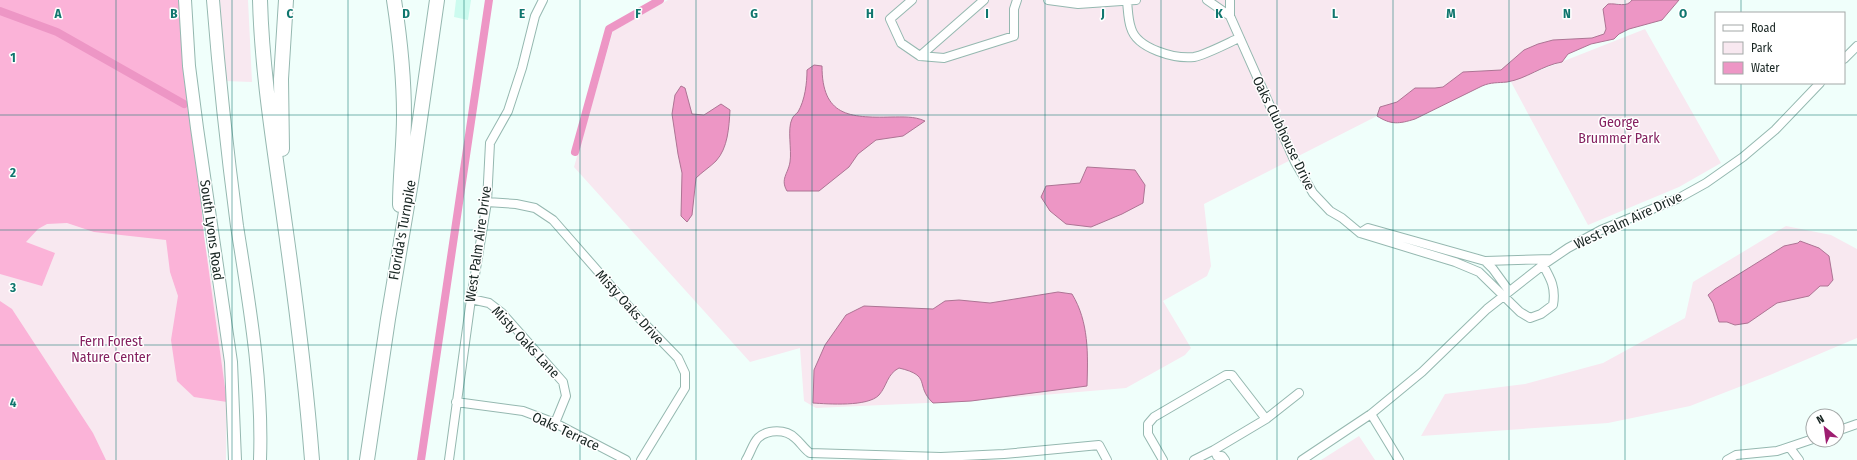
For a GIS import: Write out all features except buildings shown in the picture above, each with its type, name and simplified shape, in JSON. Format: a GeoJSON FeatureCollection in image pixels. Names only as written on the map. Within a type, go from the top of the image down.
{"type":"FeatureCollection","features":[{"type":"Feature","properties":{"kind":"highway"},"geometry":{"type":"LineString","coordinates":[[260,0],[270,112],[306,388],[312,460]]}},
{"type":"Feature","properties":{"kind":"highway"},"geometry":{"type":"LineString","coordinates":[[278,177],[282,158],[282,65],[286,0]]}},
{"type":"Feature","properties":{"kind":"highway"},"geometry":{"type":"LineString","coordinates":[[394,0],[402,52],[404,117],[400,183],[401,235]]}},
{"type":"Feature","properties":{"kind":"highway","name":"Florida's Turnpike"},"geometry":{"type":"LineString","coordinates":[[367,460],[401,235],[411,182],[436,0]]}},
{"type":"Feature","properties":{"kind":"main road","name":"South Lyons Road"},"geometry":{"type":"LineString","coordinates":[[185,0],[189,66],[196,128],[231,362],[235,460]]}},
{"type":"Feature","properties":{"kind":"main road","name":"South Lyons Road"},"geometry":{"type":"LineString","coordinates":[[213,0],[221,101],[256,358],[261,436],[260,460]]}},
{"type":"Feature","properties":{"kind":"street","name":"West Palm Aire Drive"},"geometry":{"type":"LineString","coordinates":[[449,460],[471,299],[487,202],[490,143],[508,111],[522,68],[535,16],[543,0]]}},
{"type":"Feature","properties":{"kind":"street"},"geometry":{"type":"LineString","coordinates":[[912,0],[890,19],[901,43],[920,56],[944,58],[1014,36],[1014,10],[1017,0]]}},
{"type":"Feature","properties":{"kind":"street"},"geometry":{"type":"LineString","coordinates":[[920,56],[984,0]]}},
{"type":"Feature","properties":{"kind":"street"},"geometry":{"type":"LineString","coordinates":[[1048,0],[1078,4],[1136,0]]}},
{"type":"Feature","properties":{"kind":"street"},"geometry":{"type":"LineString","coordinates":[[1207,0],[1230,16]]}},
{"type":"Feature","properties":{"kind":"street","name":"Oaks Clubhouse Drive"},"geometry":{"type":"LineString","coordinates":[[1230,0],[1230,16],[1295,162],[1313,193],[1330,211],[1342,218],[1360,234],[1455,262],[1479,272],[1502,296],[1520,312],[1530,318],[1541,314],[1553,305],[1555,294],[1552,281],[1543,265]]}},
{"type":"Feature","properties":{"kind":"street"},"geometry":{"type":"LineString","coordinates":[[1127,1],[1131,29],[1136,37],[1147,47],[1175,57],[1195,57],[1239,38]]}},
{"type":"Feature","properties":{"kind":"street"},"geometry":{"type":"LineString","coordinates":[[1845,58],[1857,46]]}},
{"type":"Feature","properties":{"kind":"street","name":"West Palm Aire Drive"},"geometry":{"type":"LineString","coordinates":[[1302,460],[1371,414],[1422,372],[1502,296],[1543,265],[1568,248],[1601,230],[1679,198],[1706,183],[1743,157],[1775,130],[1819,84]]}},
{"type":"Feature","properties":{"kind":"street","name":"Misty Oaks Drive"},"geometry":{"type":"LineString","coordinates":[[487,202],[516,204],[535,208],[553,220],[638,317],[678,358],[686,373],[685,388],[641,460]]}},
{"type":"Feature","properties":{"kind":"street"},"geometry":{"type":"LineString","coordinates":[[1360,234],[1368,228],[1485,261],[1552,259]]}},
{"type":"Feature","properties":{"kind":"street"},"geometry":{"type":"LineString","coordinates":[[1485,261],[1509,290]]}},
{"type":"Feature","properties":{"kind":"street","name":"Misty Oaks Lane"},"geometry":{"type":"LineString","coordinates":[[471,299],[490,303],[502,313],[563,382],[566,396],[556,423]]}},
{"type":"Feature","properties":{"kind":"street"},"geometry":{"type":"LineString","coordinates":[[1163,460],[1148,434],[1148,424],[1154,417],[1226,375],[1232,375],[1266,419]]}},
{"type":"Feature","properties":{"kind":"street"},"geometry":{"type":"LineString","coordinates":[[1215,455],[1299,394]]}},
{"type":"Feature","properties":{"kind":"street","name":"Oaks Terrace"},"geometry":{"type":"LineString","coordinates":[[456,402],[523,412],[556,423],[626,460]]}},
{"type":"Feature","properties":{"kind":"street"},"geometry":{"type":"LineString","coordinates":[[1371,414],[1399,460]]}},
{"type":"Feature","properties":{"kind":"street"},"geometry":{"type":"LineString","coordinates":[[1845,428],[1857,424]]}},
{"type":"Feature","properties":{"kind":"street"},"geometry":{"type":"LineString","coordinates":[[746,460],[758,438],[770,431],[783,431],[794,437],[804,449],[810,453],[941,457],[1004,454],[1099,445],[1107,460]]}},
{"type":"Feature","properties":{"kind":"street"},"geometry":{"type":"LineString","coordinates":[[1727,460],[1736,455],[1762,453],[1790,448],[1805,443]]}},
{"type":"Feature","properties":{"kind":"street"},"geometry":{"type":"LineString","coordinates":[[1790,448],[1799,460]]}},
{"type":"Feature","properties":{"kind":"street"},"geometry":{"type":"LineString","coordinates":[[1194,460],[1215,455],[1222,456],[1225,460]]}},
{"type":"Feature","properties":{"kind":"shaded area"},"geometry":{"type":"Polygon","coordinates":[[[0,0],[187,0],[189,66],[204,236],[227,402],[194,397],[177,381],[171,340],[178,296],[170,272],[166,240],[94,232],[67,223],[47,224],[38,229],[26,242],[55,253],[42,286],[0,274],[0,0]]]}},
{"type":"Feature","properties":{"kind":"shaded area"},"geometry":{"type":"Polygon","coordinates":[[[456,0],[471,0],[468,20],[454,17],[456,0]]]}},
{"type":"Feature","properties":{"kind":"shaded area"},"geometry":{"type":"Polygon","coordinates":[[[0,301],[12,309],[93,433],[106,460],[0,460],[0,301]]]}},
{"type":"Feature","properties":{"kind":"green space","name":"Fern Forest Nature Center"},"geometry":{"type":"Polygon","coordinates":[[[0,0],[197,193],[227,374],[226,460],[0,460],[0,0]]]}},
{"type":"Feature","properties":{"kind":"green space"},"geometry":{"type":"Polygon","coordinates":[[[220,0],[248,0],[252,82],[225,81],[220,0]]]}},
{"type":"Feature","properties":{"kind":"green space"},"geometry":{"type":"Polygon","coordinates":[[[668,0],[1632,0],[1625,4],[1616,3],[1604,34],[1592,38],[1553,40],[1538,44],[1524,50],[1501,70],[1463,72],[1443,87],[1415,88],[1397,102],[1380,107],[1377,116],[1204,204],[1211,266],[1207,276],[1163,301],[1191,348],[1185,355],[1126,388],[971,401],[816,408],[804,401],[800,348],[750,362],[574,167],[613,31],[668,0]]]}},
{"type":"Feature","properties":{"kind":"green space","name":"George Brummer Park"},"geometry":{"type":"Polygon","coordinates":[[[1645,29],[1721,163],[1679,187],[1588,225],[1511,82],[1645,29]]]}},
{"type":"Feature","properties":{"kind":"green space"},"geometry":{"type":"Polygon","coordinates":[[[1786,226],[1831,235],[1857,249],[1857,338],[1770,375],[1690,406],[1608,423],[1421,436],[1445,394],[1525,384],[1603,363],[1685,318],[1693,282],[1786,226]]]}},
{"type":"Feature","properties":{"kind":"green space"},"geometry":{"type":"Polygon","coordinates":[[[1359,436],[1375,460],[1321,460],[1359,436]]]}},
{"type":"Feature","properties":{"kind":"water"},"geometry":{"type":"Polygon","coordinates":[[[1632,0],[1679,0],[1662,20],[1629,29],[1619,34],[1614,39],[1591,44],[1568,54],[1562,62],[1548,66],[1521,78],[1482,86],[1415,119],[1395,123],[1377,116],[1380,107],[1397,102],[1415,88],[1443,87],[1463,72],[1501,70],[1524,50],[1538,44],[1553,40],[1592,38],[1604,34],[1606,29],[1603,9],[1608,4],[1625,5],[1632,0]]]}},
{"type":"Feature","properties":{"kind":"water"},"geometry":{"type":"Polygon","coordinates":[[[814,65],[822,66],[823,83],[827,95],[833,104],[841,111],[862,116],[908,117],[925,121],[903,136],[876,140],[858,154],[849,167],[819,191],[787,191],[784,180],[790,162],[791,123],[793,117],[798,112],[804,97],[807,70],[814,65]]]}},
{"type":"Feature","properties":{"kind":"water"},"geometry":{"type":"Polygon","coordinates":[[[681,86],[685,88],[692,114],[704,115],[721,104],[730,110],[727,137],[723,150],[716,161],[696,178],[692,215],[687,222],[681,216],[682,173],[672,114],[675,95],[681,86]]]}},
{"type":"Feature","properties":{"kind":"water"},"geometry":{"type":"Polygon","coordinates":[[[1087,167],[1135,170],[1145,185],[1143,203],[1091,227],[1066,224],[1050,211],[1041,197],[1046,186],[1080,183],[1087,167]]]}},
{"type":"Feature","properties":{"kind":"water"},"geometry":{"type":"Polygon","coordinates":[[[1800,241],[1819,248],[1829,256],[1833,280],[1828,286],[1820,286],[1809,296],[1777,303],[1748,323],[1735,325],[1727,322],[1719,322],[1713,303],[1708,295],[1715,289],[1784,246],[1798,243],[1800,241]]]}},
{"type":"Feature","properties":{"kind":"water"},"geometry":{"type":"Polygon","coordinates":[[[1058,292],[1072,294],[1082,316],[1087,350],[1087,386],[971,401],[933,403],[927,397],[920,378],[916,374],[899,368],[892,373],[882,392],[874,399],[848,404],[813,403],[814,370],[825,345],[846,315],[864,306],[933,309],[945,301],[959,300],[990,303],[1058,292]]]}},
{"type":"Feature","properties":{"kind":"waterway"},"geometry":{"type":"LineString","coordinates":[[421,460],[489,0]]}},
{"type":"Feature","properties":{"kind":"waterway"},"geometry":{"type":"LineString","coordinates":[[575,152],[609,29],[660,0]]}},
{"type":"Feature","properties":{"kind":"waterway"},"geometry":{"type":"LineString","coordinates":[[0,11],[57,32],[184,104]]}}]}
